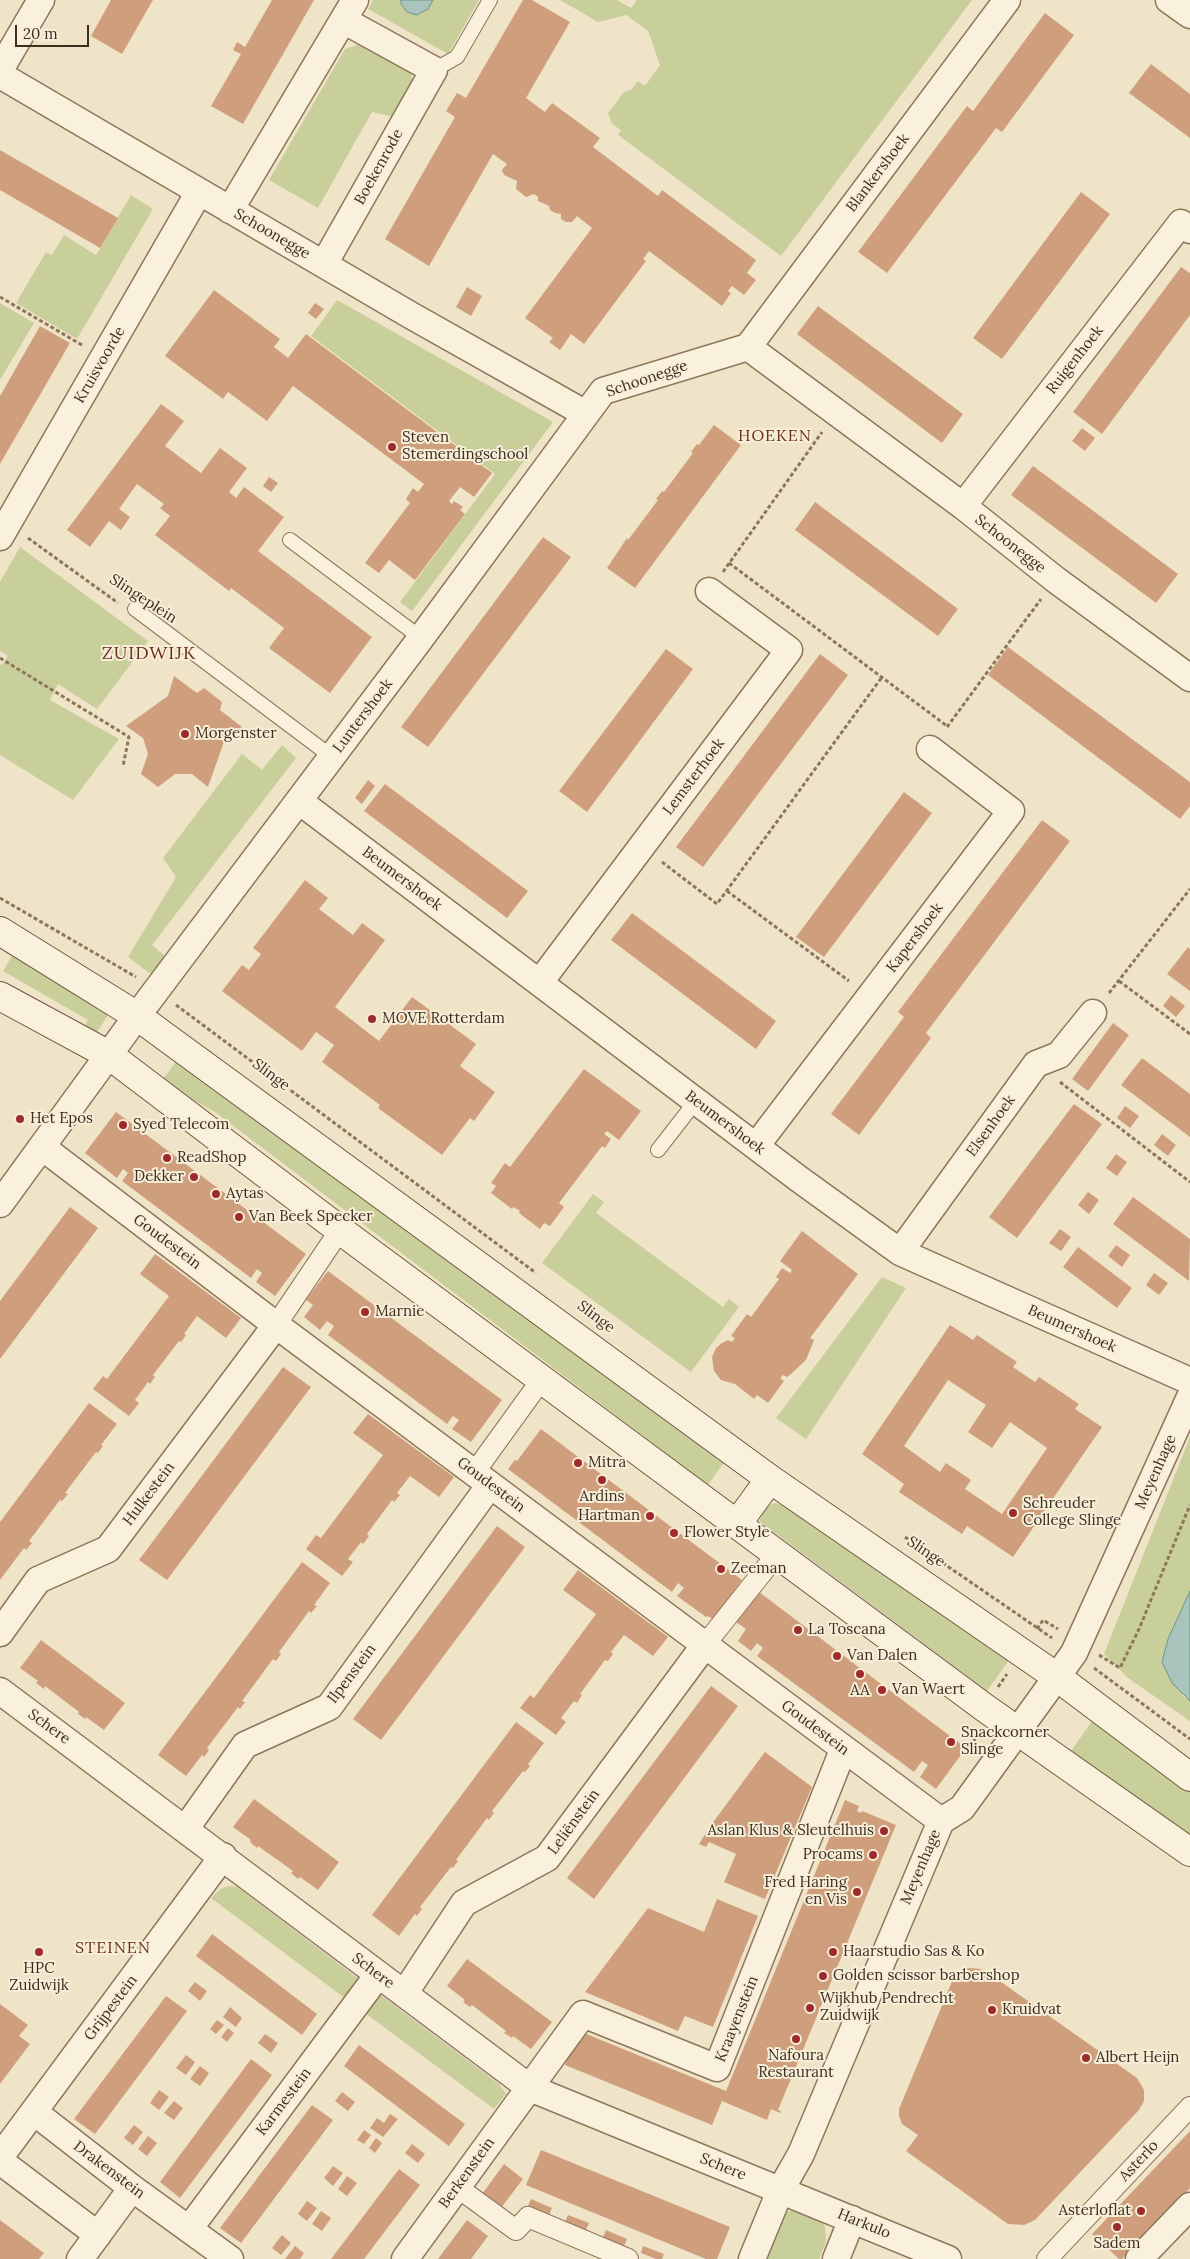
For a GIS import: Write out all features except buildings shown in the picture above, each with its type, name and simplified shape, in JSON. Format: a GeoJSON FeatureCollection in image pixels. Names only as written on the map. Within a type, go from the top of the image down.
{"type":"FeatureCollection","features":[{"type":"Feature","properties":{"kind":"main road","name":"Slinge"},"geometry":{"type":"LineString","coordinates":[[0,931],[136,1016],[770,1479],[1057,1677],[1190,1777]]}},
{"type":"Feature","properties":{"kind":"main road"},"geometry":{"type":"LineString","coordinates":[[0,996],[109,1055],[340,1230],[777,1554],[1018,1730],[1190,1852]]}},
{"type":"Feature","properties":{"kind":"main road"},"geometry":{"type":"LineString","coordinates":[[737,1524],[770,1479]]}},
{"type":"Feature","properties":{"kind":"street"},"geometry":{"type":"LineString","coordinates":[[0,70],[41,0]]}},
{"type":"Feature","properties":{"kind":"street","name":"Blankershoek"},"geometry":{"type":"LineString","coordinates":[[748,347],[1007,0]]}},
{"type":"Feature","properties":{"kind":"street"},"geometry":{"type":"LineString","coordinates":[[1169,0],[1190,15]]}},
{"type":"Feature","properties":{"kind":"street"},"geometry":{"type":"LineString","coordinates":[[230,210],[349,10],[434,70]]}},
{"type":"Feature","properties":{"kind":"street","name":"Boekenrode"},"geometry":{"type":"LineString","coordinates":[[324,264],[434,70]]}},
{"type":"Feature","properties":{"kind":"street","name":"Schoonegge"},"geometry":{"type":"LineString","coordinates":[[0,75],[438,331],[586,414],[602,391],[748,347],[963,506],[1056,580],[1186,668]]}},
{"type":"Feature","properties":{"kind":"street","name":"Kruisvoorde"},"geometry":{"type":"LineString","coordinates":[[4,530],[199,192]]}},
{"type":"Feature","properties":{"kind":"street","name":"Ruigenhoek"},"geometry":{"type":"LineString","coordinates":[[963,506],[1181,223],[1190,230]]}},
{"type":"Feature","properties":{"kind":"street","name":"Luntershoek"},"geometry":{"type":"LineString","coordinates":[[0,1204],[136,1016],[421,638],[586,414]]}},
{"type":"Feature","properties":{"kind":"street","name":"Lemsterhoek"},"geometry":{"type":"LineString","coordinates":[[540,982],[789,650],[709,591]]}},
{"type":"Feature","properties":{"kind":"street","name":"Kapershoek"},"geometry":{"type":"LineString","coordinates":[[756,1146],[1012,811],[930,750]]}},
{"type":"Feature","properties":{"kind":"street","name":"Beumershoek"},"geometry":{"type":"LineString","coordinates":[[299,801],[696,1101],[900,1252],[1190,1382]]}},
{"type":"Feature","properties":{"kind":"street"},"geometry":{"type":"LineString","coordinates":[[1036,1064],[1059,1055],[1093,1014]]}},
{"type":"Feature","properties":{"kind":"street","name":"Elsenhoek"},"geometry":{"type":"LineString","coordinates":[[900,1252],[1036,1064]]}},
{"type":"Feature","properties":{"kind":"street","name":"Goudestein"},"geometry":{"type":"LineString","coordinates":[[42,1147],[276,1325],[941,1822]]}},
{"type":"Feature","properties":{"kind":"street"},"geometry":{"type":"LineString","coordinates":[[276,1325],[340,1230]]}},
{"type":"Feature","properties":{"kind":"street","name":"Hulkestein"},"geometry":{"type":"LineString","coordinates":[[0,1633],[38,1580],[108,1549],[276,1325]]}},
{"type":"Feature","properties":{"kind":"street"},"geometry":{"type":"LineString","coordinates":[[482,1479],[542,1379]]}},
{"type":"Feature","properties":{"kind":"street","name":"Meyenhage"},"geometry":{"type":"LineString","coordinates":[[752,2259],[780,2191],[801,2154],[941,1822],[962,1808],[1074,1653],[1190,1397]]}},
{"type":"Feature","properties":{"kind":"street","name":"Ilpenstein"},"geometry":{"type":"LineString","coordinates":[[186,1828],[245,1745],[329,1707],[482,1479]]}},
{"type":"Feature","properties":{"kind":"street"},"geometry":{"type":"LineString","coordinates":[[704,1646],[777,1554]]}},
{"type":"Feature","properties":{"kind":"street","name":"Leliënstein"},"geometry":{"type":"LineString","coordinates":[[404,1994],[464,1903],[547,1858],[704,1646]]}},
{"type":"Feature","properties":{"kind":"street","name":"Schere"},"geometry":{"type":"LineString","coordinates":[[0,1691],[186,1828],[378,1975],[530,2088],[780,2191]]}},
{"type":"Feature","properties":{"kind":"street","name":"Kraayenstein"},"geometry":{"type":"LineString","coordinates":[[530,2088],[583,2014],[717,2068],[843,1750]]}},
{"type":"Feature","properties":{"kind":"street","name":"Grijpestein"},"geometry":{"type":"LineString","coordinates":[[34,2112],[223,1856]]}},
{"type":"Feature","properties":{"kind":"street","name":"Karmestein"},"geometry":{"type":"LineString","coordinates":[[190,2230],[378,1975]]}},
{"type":"Feature","properties":{"kind":"street","name":"Berkenstein"},"geometry":{"type":"LineString","coordinates":[[405,2259],[530,2088]]}},
{"type":"Feature","properties":{"kind":"street","name":"Asterlo"},"geometry":{"type":"LineString","coordinates":[[1047,2259],[1190,2108]]}},
{"type":"Feature","properties":{"kind":"street"},"geometry":{"type":"LineString","coordinates":[[0,2157],[34,2112]]}},
{"type":"Feature","properties":{"kind":"street","name":"Drakenstein"},"geometry":{"type":"LineString","coordinates":[[34,2112],[132,2188],[230,2259]]}},
{"type":"Feature","properties":{"kind":"street"},"geometry":{"type":"LineString","coordinates":[[0,2162],[98,2235]]}},
{"type":"Feature","properties":{"kind":"street"},"geometry":{"type":"LineString","coordinates":[[457,2187],[516,2230],[528,2217],[628,2259]]}},
{"type":"Feature","properties":{"kind":"street"},"geometry":{"type":"LineString","coordinates":[[80,2259],[132,2188]]}},
{"type":"Feature","properties":{"kind":"street","name":"Harkulo"},"geometry":{"type":"LineString","coordinates":[[780,2191],[948,2259]]}},
{"type":"Feature","properties":{"kind":"street"},"geometry":{"type":"LineString","coordinates":[[1138,2259],[1190,2206]]}},
{"type":"Feature","properties":{"kind":"street"},"geometry":{"type":"LineString","coordinates":[[836,2259],[852,2219]]}},
{"type":"Feature","properties":{"kind":"lane"},"geometry":{"type":"LineString","coordinates":[[434,70],[457,57],[490,0]]}},
{"type":"Feature","properties":{"kind":"lane"},"geometry":{"type":"LineString","coordinates":[[290,540],[421,638]]}},
{"type":"Feature","properties":{"kind":"lane","name":"Slingeplein"},"geometry":{"type":"LineString","coordinates":[[135,609],[332,757]]}},
{"type":"Feature","properties":{"kind":"lane"},"geometry":{"type":"LineString","coordinates":[[658,1150],[696,1101]]}},
{"type":"Feature","properties":{"kind":"path"},"geometry":{"type":"LineString","coordinates":[[0,297],[104,358]]}},
{"type":"Feature","properties":{"kind":"path"},"geometry":{"type":"LineString","coordinates":[[709,591],[836,412]]}},
{"type":"Feature","properties":{"kind":"path","name":"Slingeplein"},"geometry":{"type":"LineString","coordinates":[[4,530],[118,604],[135,609]]}},
{"type":"Feature","properties":{"kind":"path"},"geometry":{"type":"LineString","coordinates":[[729,563],[947,726]]}},
{"type":"Feature","properties":{"kind":"path"},"geometry":{"type":"LineString","coordinates":[[930,750],[1056,580]]}},
{"type":"Feature","properties":{"kind":"path"},"geometry":{"type":"LineString","coordinates":[[0,658],[129,737],[124,766]]}},
{"type":"Feature","properties":{"kind":"path"},"geometry":{"type":"LineString","coordinates":[[642,846],[717,904],[882,677]]}},
{"type":"Feature","properties":{"kind":"path"},"geometry":{"type":"LineString","coordinates":[[727,891],[870,996]]}},
{"type":"Feature","properties":{"kind":"path"},"geometry":{"type":"LineString","coordinates":[[1093,1014],[1190,891]]}},
{"type":"Feature","properties":{"kind":"path","name":"Slinge"},"geometry":{"type":"LineString","coordinates":[[0,898],[118,965],[157,990],[539,1275]]}},
{"type":"Feature","properties":{"kind":"path"},"geometry":{"type":"LineString","coordinates":[[1119,981],[1190,1034]]}},
{"type":"Feature","properties":{"kind":"path"},"geometry":{"type":"LineString","coordinates":[[1036,1064],[1190,1182]]}},
{"type":"Feature","properties":{"kind":"path","name":"Slinge"},"geometry":{"type":"LineString","coordinates":[[900,1534],[1074,1653],[1190,1739]]}},
{"type":"Feature","properties":{"kind":"green space"},"geometry":{"type":"Polygon","coordinates":[[[373,0],[401,0],[401,5],[428,9],[433,0],[479,0],[448,54],[368,9],[373,0]]]}},
{"type":"Feature","properties":{"kind":"green space"},"geometry":{"type":"Polygon","coordinates":[[[560,0],[617,0],[631,8],[637,0],[972,0],[781,256],[618,135],[621,130],[612,124],[608,113],[624,92],[632,89],[638,81],[645,86],[660,65],[648,31],[626,15],[598,22],[560,0]]]}},
{"type":"Feature","properties":{"kind":"green space"},"geometry":{"type":"Polygon","coordinates":[[[363,43],[409,68],[414,84],[395,117],[372,112],[318,208],[269,180],[345,49],[363,43]]]}},
{"type":"Feature","properties":{"kind":"green space"},"geometry":{"type":"Polygon","coordinates":[[[131,195],[153,209],[77,339],[16,303],[46,252],[52,255],[64,235],[96,255],[131,195]]]}},
{"type":"Feature","properties":{"kind":"green space"},"geometry":{"type":"Polygon","coordinates":[[[337,300],[553,422],[412,611],[400,602],[495,474],[311,336],[337,300]]]}},
{"type":"Feature","properties":{"kind":"green space"},"geometry":{"type":"Polygon","coordinates":[[[0,303],[34,323],[0,380],[0,303]]]}},
{"type":"Feature","properties":{"kind":"green space"},"geometry":{"type":"Polygon","coordinates":[[[20,547],[148,641],[97,709],[58,684],[50,700],[119,739],[73,800],[0,755],[0,664],[2,665],[8,656],[0,651],[0,582],[20,547]]]}},
{"type":"Feature","properties":{"kind":"green space"},"geometry":{"type":"Polygon","coordinates":[[[282,745],[296,758],[152,945],[166,957],[152,975],[128,957],[176,877],[163,858],[242,754],[262,770],[282,745]]]}},
{"type":"Feature","properties":{"kind":"green space"},"geometry":{"type":"Polygon","coordinates":[[[15,951],[108,1009],[108,1015],[97,1032],[89,1033],[82,1030],[88,1020],[3,971],[15,951]]]}},
{"type":"Feature","properties":{"kind":"green space"},"geometry":{"type":"Polygon","coordinates":[[[181,1055],[725,1461],[708,1485],[215,1112],[161,1082],[181,1055]]]}},
{"type":"Feature","properties":{"kind":"green space"},"geometry":{"type":"Polygon","coordinates":[[[593,1194],[604,1202],[596,1213],[723,1307],[729,1299],[739,1307],[691,1372],[542,1263],[593,1194]]]}},
{"type":"Feature","properties":{"kind":"green space"},"geometry":{"type":"Polygon","coordinates":[[[882,1277],[906,1288],[806,1439],[776,1418],[882,1277]]]}},
{"type":"Feature","properties":{"kind":"green space"},"geometry":{"type":"Polygon","coordinates":[[[1190,1437],[1190,1591],[1168,1639],[1183,1696],[1190,1701],[1190,1721],[1128,1678],[1104,1654],[1190,1437]]]}},
{"type":"Feature","properties":{"kind":"green space"},"geometry":{"type":"Polygon","coordinates":[[[774,1503],[787,1505],[1010,1659],[987,1691],[759,1521],[766,1508],[774,1503]]]}},
{"type":"Feature","properties":{"kind":"green space"},"geometry":{"type":"Polygon","coordinates":[[[1094,1718],[1190,1790],[1190,1844],[1067,1757],[1094,1718]]]}},
{"type":"Feature","properties":{"kind":"green space"},"geometry":{"type":"Polygon","coordinates":[[[228,1886],[237,1887],[364,1983],[350,2002],[211,1898],[220,1889],[228,1886]]]}},
{"type":"Feature","properties":{"kind":"green space"},"geometry":{"type":"Polygon","coordinates":[[[379,1994],[499,2084],[506,2094],[494,2109],[365,2013],[379,1994]]]}},
{"type":"Feature","properties":{"kind":"green space"},"geometry":{"type":"Polygon","coordinates":[[[793,2210],[815,2216],[825,2226],[826,2242],[819,2259],[761,2259],[782,2214],[793,2210]]]}},
{"type":"Feature","properties":{"kind":"water"},"geometry":{"type":"Polygon","coordinates":[[[401,0],[433,0],[428,9],[417,15],[407,12],[401,4],[401,0]]]}},
{"type":"Feature","properties":{"kind":"water"},"geometry":{"type":"Polygon","coordinates":[[[1190,1591],[1190,1701],[1172,1683],[1162,1662],[1168,1639],[1190,1591]]]}},
{"type":"Feature","properties":{"kind":"place","name":"Steven Stemerdingschool"},"geometry":{"type":"Point","coordinates":[392,447]}},
{"type":"Feature","properties":{"kind":"place","name":"Morgenster"},"geometry":{"type":"Point","coordinates":[185,734]}},
{"type":"Feature","properties":{"kind":"place","name":"MOVE Rotterdam"},"geometry":{"type":"Point","coordinates":[372,1019]}},
{"type":"Feature","properties":{"kind":"place","name":"Het Epos"},"geometry":{"type":"Point","coordinates":[20,1119]}},
{"type":"Feature","properties":{"kind":"place","name":"Syed Telecom"},"geometry":{"type":"Point","coordinates":[123,1125]}},
{"type":"Feature","properties":{"kind":"place","name":"ReadShop"},"geometry":{"type":"Point","coordinates":[167,1158]}},
{"type":"Feature","properties":{"kind":"place","name":"Dekker"},"geometry":{"type":"Point","coordinates":[194,1177]}},
{"type":"Feature","properties":{"kind":"place","name":"Aytas"},"geometry":{"type":"Point","coordinates":[216,1194]}},
{"type":"Feature","properties":{"kind":"place","name":"Van Beek Specker"},"geometry":{"type":"Point","coordinates":[239,1217]}},
{"type":"Feature","properties":{"kind":"place","name":"Marnie"},"geometry":{"type":"Point","coordinates":[365,1312]}},
{"type":"Feature","properties":{"kind":"place","name":"Mitra"},"geometry":{"type":"Point","coordinates":[578,1463]}},
{"type":"Feature","properties":{"kind":"place","name":"Ardins"},"geometry":{"type":"Point","coordinates":[602,1480]}},
{"type":"Feature","properties":{"kind":"place","name":"Schreuder College Slinge"},"geometry":{"type":"Point","coordinates":[1013,1513]}},
{"type":"Feature","properties":{"kind":"place","name":"Hartman"},"geometry":{"type":"Point","coordinates":[650,1516]}},
{"type":"Feature","properties":{"kind":"place","name":"Flower Style"},"geometry":{"type":"Point","coordinates":[674,1533]}},
{"type":"Feature","properties":{"kind":"place","name":"Zeeman"},"geometry":{"type":"Point","coordinates":[721,1569]}},
{"type":"Feature","properties":{"kind":"place","name":"La Toscana"},"geometry":{"type":"Point","coordinates":[798,1630]}},
{"type":"Feature","properties":{"kind":"place","name":"Van Dalen"},"geometry":{"type":"Point","coordinates":[837,1656]}},
{"type":"Feature","properties":{"kind":"place","name":"AA"},"geometry":{"type":"Point","coordinates":[860,1674]}},
{"type":"Feature","properties":{"kind":"place","name":"Van Waert"},"geometry":{"type":"Point","coordinates":[882,1690]}},
{"type":"Feature","properties":{"kind":"place","name":"Snackcorner Slinge"},"geometry":{"type":"Point","coordinates":[951,1742]}},
{"type":"Feature","properties":{"kind":"place","name":"Aslan Klus & Sleutelhuis"},"geometry":{"type":"Point","coordinates":[884,1831]}},
{"type":"Feature","properties":{"kind":"place","name":"Procams"},"geometry":{"type":"Point","coordinates":[873,1855]}},
{"type":"Feature","properties":{"kind":"place","name":"Fred Haring en Vis"},"geometry":{"type":"Point","coordinates":[857,1892]}},
{"type":"Feature","properties":{"kind":"place","name":"HPC Zuidwijk"},"geometry":{"type":"Point","coordinates":[39,1952]}},
{"type":"Feature","properties":{"kind":"place","name":"Haarstudio Sas & Ko"},"geometry":{"type":"Point","coordinates":[833,1952]}},
{"type":"Feature","properties":{"kind":"place","name":"Golden scissor barbershop"},"geometry":{"type":"Point","coordinates":[823,1976]}},
{"type":"Feature","properties":{"kind":"place","name":"Wijkhub Pendrecht Zuidwijk"},"geometry":{"type":"Point","coordinates":[810,2008]}},
{"type":"Feature","properties":{"kind":"place","name":"Kruidvat"},"geometry":{"type":"Point","coordinates":[992,2010]}},
{"type":"Feature","properties":{"kind":"place","name":"Nafoura Restaurant"},"geometry":{"type":"Point","coordinates":[796,2039]}},
{"type":"Feature","properties":{"kind":"place","name":"Albert Heijn"},"geometry":{"type":"Point","coordinates":[1086,2058]}},
{"type":"Feature","properties":{"kind":"place","name":"Asterloflat"},"geometry":{"type":"Point","coordinates":[1141,2211]}},
{"type":"Feature","properties":{"kind":"place","name":"Sadem"},"geometry":{"type":"Point","coordinates":[1117,2227]}},
{"type":"Feature","properties":{"kind":"district","name":"HOEKEN"},"geometry":{"type":"Point","coordinates":[775,436]}},
{"type":"Feature","properties":{"kind":"district","name":"ZUIDWIJK"},"geometry":{"type":"Point","coordinates":[149,654]}},
{"type":"Feature","properties":{"kind":"district","name":"STEINEN"},"geometry":{"type":"Point","coordinates":[113,1948]}}]}
